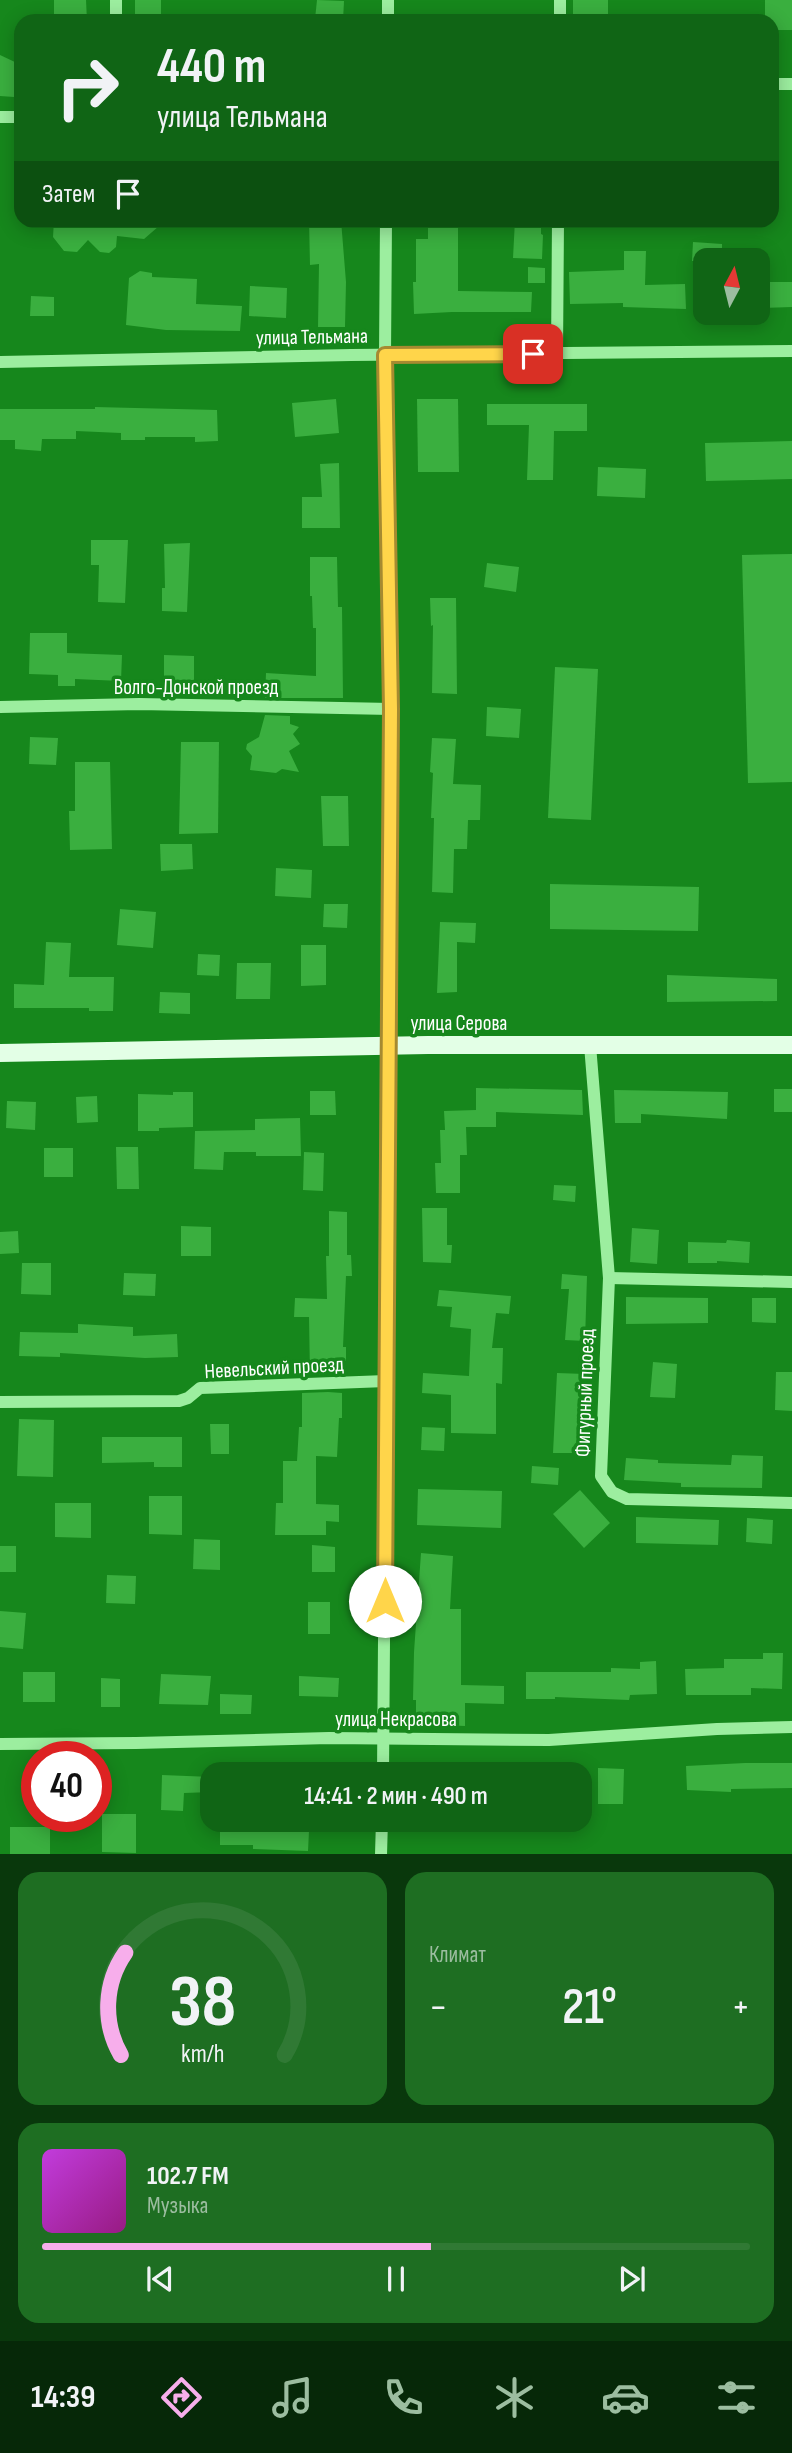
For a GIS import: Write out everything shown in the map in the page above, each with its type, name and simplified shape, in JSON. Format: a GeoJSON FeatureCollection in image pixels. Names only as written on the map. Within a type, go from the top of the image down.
{"type":"FeatureCollection","features":[{"type":"Feature","properties":{"kind":"main road","name":"улица Серова"},"geometry":{"type":"LineString","coordinates":[[0,1053],[387,1046],[792,1045]]}},
{"type":"Feature","properties":{"kind":"street"},"geometry":{"type":"LineString","coordinates":[[383,1762],[391,709],[385,355],[386,228]]}},
{"type":"Feature","properties":{"kind":"street"},"geometry":{"type":"LineString","coordinates":[[557,354],[558,228]]}},
{"type":"Feature","properties":{"kind":"street","name":"улица Тельмана"},"geometry":{"type":"LineString","coordinates":[[0,362],[792,351]]}},
{"type":"Feature","properties":{"kind":"street","name":"Волго-Донской проезд"},"geometry":{"type":"LineString","coordinates":[[0,707],[139,704],[391,709]]}},
{"type":"Feature","properties":{"kind":"street","name":"Фигурный проезд"},"geometry":{"type":"LineString","coordinates":[[590,1045],[609,1278],[601,1476],[612,1492],[627,1499],[792,1503]]}},
{"type":"Feature","properties":{"kind":"street"},"geometry":{"type":"LineString","coordinates":[[609,1278],[792,1282]]}},
{"type":"Feature","properties":{"kind":"street","name":"Невельский проезд"},"geometry":{"type":"LineString","coordinates":[[0,1402],[179,1401],[201,1388],[386,1381]]}},
{"type":"Feature","properties":{"kind":"street","name":"улица Некрасова"},"geometry":{"type":"LineString","coordinates":[[0,1744],[384,1738],[549,1740],[792,1727]]}},
{"type":"Feature","properties":{"kind":"street"},"geometry":{"type":"LineString","coordinates":[[381,1854],[382,1832]]}},
{"type":"Feature","properties":{"kind":"building"},"geometry":{"type":"Polygon","coordinates":[[[54,0],[86,0],[87,14],[54,14],[54,0]]]}},
{"type":"Feature","properties":{"kind":"building"},"geometry":{"type":"Polygon","coordinates":[[[135,0],[161,0],[161,14],[135,14],[135,0]]]}},
{"type":"Feature","properties":{"kind":"building"},"geometry":{"type":"Polygon","coordinates":[[[317,0],[344,1],[343,14],[316,14],[317,0]]]}},
{"type":"Feature","properties":{"kind":"building"},"geometry":{"type":"Polygon","coordinates":[[[573,0],[608,0],[608,14],[573,14],[573,0]]]}},
{"type":"Feature","properties":{"kind":"building"},"geometry":{"type":"Polygon","coordinates":[[[765,0],[792,0],[792,30],[779,30],[779,14],[765,14],[765,0]]]}},
{"type":"Feature","properties":{"kind":"building"},"geometry":{"type":"Polygon","coordinates":[[[0,55],[14,62],[14,97],[0,96],[0,55]]]}},
{"type":"Feature","properties":{"kind":"building"},"geometry":{"type":"Polygon","coordinates":[[[54,228],[157,228],[144,239],[117,236],[116,247],[109,253],[100,252],[88,240],[77,252],[64,251],[53,237],[54,228]]]}},
{"type":"Feature","properties":{"kind":"building"},"geometry":{"type":"Polygon","coordinates":[[[309,228],[342,228],[346,282],[345,327],[318,327],[319,264],[310,265],[309,228]]]}},
{"type":"Feature","properties":{"kind":"building"},"geometry":{"type":"Polygon","coordinates":[[[428,228],[458,228],[458,291],[532,292],[531,312],[414,314],[416,239],[428,239],[428,228]]]}},
{"type":"Feature","properties":{"kind":"building"},"geometry":{"type":"Polygon","coordinates":[[[515,228],[541,228],[542,259],[513,258],[515,228]]]}},
{"type":"Feature","properties":{"kind":"building"},"geometry":{"type":"Polygon","coordinates":[[[693,242],[722,244],[722,248],[693,248],[692,261],[693,242]]]}},
{"type":"Feature","properties":{"kind":"building"},"geometry":{"type":"Polygon","coordinates":[[[624,251],[646,251],[645,285],[685,284],[686,309],[623,307],[623,303],[570,304],[569,272],[624,270],[624,251]]]}},
{"type":"Feature","properties":{"kind":"building"},"geometry":{"type":"Polygon","coordinates":[[[528,267],[545,268],[545,283],[528,283],[528,267]]]}},
{"type":"Feature","properties":{"kind":"building"},"geometry":{"type":"Polygon","coordinates":[[[140,271],[152,273],[152,277],[197,279],[196,304],[242,306],[240,331],[166,330],[126,325],[129,278],[140,271]]]}},
{"type":"Feature","properties":{"kind":"building"},"geometry":{"type":"Polygon","coordinates":[[[770,282],[792,282],[792,307],[770,308],[770,282]]]}},
{"type":"Feature","properties":{"kind":"building"},"geometry":{"type":"Polygon","coordinates":[[[250,286],[287,288],[286,318],[249,316],[250,286]]]}},
{"type":"Feature","properties":{"kind":"building"},"geometry":{"type":"Polygon","coordinates":[[[31,296],[54,297],[54,316],[30,316],[31,296]]]}},
{"type":"Feature","properties":{"kind":"building"},"geometry":{"type":"Polygon","coordinates":[[[336,399],[339,433],[295,437],[292,403],[336,399]]]}},
{"type":"Feature","properties":{"kind":"building"},"geometry":{"type":"Polygon","coordinates":[[[417,399],[458,399],[459,472],[418,472],[417,399]]]}},
{"type":"Feature","properties":{"kind":"building"},"geometry":{"type":"Polygon","coordinates":[[[487,404],[587,404],[587,431],[554,431],[553,480],[527,480],[529,425],[487,425],[487,404]]]}},
{"type":"Feature","properties":{"kind":"building"},"geometry":{"type":"Polygon","coordinates":[[[95,407],[217,410],[218,441],[195,442],[195,437],[121,440],[121,433],[76,431],[76,439],[42,439],[41,451],[15,449],[15,440],[0,440],[0,409],[95,407]]]}},
{"type":"Feature","properties":{"kind":"building"},"geometry":{"type":"Polygon","coordinates":[[[792,441],[792,479],[706,481],[705,443],[792,441]]]}},
{"type":"Feature","properties":{"kind":"building"},"geometry":{"type":"Polygon","coordinates":[[[339,463],[340,528],[302,528],[302,497],[322,497],[320,464],[339,463]]]}},
{"type":"Feature","properties":{"kind":"building"},"geometry":{"type":"Polygon","coordinates":[[[598,467],[646,469],[645,498],[597,496],[598,467]]]}},
{"type":"Feature","properties":{"kind":"building"},"geometry":{"type":"Polygon","coordinates":[[[91,540],[128,540],[125,603],[98,602],[99,565],[91,565],[91,540]]]}},
{"type":"Feature","properties":{"kind":"building"},"geometry":{"type":"Polygon","coordinates":[[[190,543],[187,612],[162,611],[162,588],[165,588],[164,544],[190,543]]]}},
{"type":"Feature","properties":{"kind":"building"},"geometry":{"type":"Polygon","coordinates":[[[792,554],[792,782],[748,783],[742,555],[792,554]]]}},
{"type":"Feature","properties":{"kind":"building"},"geometry":{"type":"Polygon","coordinates":[[[310,557],[337,557],[338,607],[342,607],[343,698],[265,698],[266,673],[316,676],[316,628],[313,628],[310,596],[310,557]]]}},
{"type":"Feature","properties":{"kind":"building"},"geometry":{"type":"Polygon","coordinates":[[[487,563],[519,567],[516,592],[484,587],[487,563]]]}},
{"type":"Feature","properties":{"kind":"building"},"geometry":{"type":"Polygon","coordinates":[[[430,598],[456,598],[457,694],[432,693],[433,625],[431,626],[430,598]]]}},
{"type":"Feature","properties":{"kind":"building"},"geometry":{"type":"Polygon","coordinates":[[[30,633],[67,633],[67,653],[122,655],[121,681],[75,679],[75,686],[58,686],[58,675],[29,674],[30,633]]]}},
{"type":"Feature","properties":{"kind":"building"},"geometry":{"type":"Polygon","coordinates":[[[164,655],[194,656],[194,682],[164,681],[164,655]]]}},
{"type":"Feature","properties":{"kind":"building"},"geometry":{"type":"Polygon","coordinates":[[[555,667],[598,669],[591,820],[548,818],[555,667]]]}},
{"type":"Feature","properties":{"kind":"building"},"geometry":{"type":"Polygon","coordinates":[[[487,707],[521,709],[519,738],[486,736],[487,707]]]}},
{"type":"Feature","properties":{"kind":"building"},"geometry":{"type":"Polygon","coordinates":[[[265,715],[290,716],[290,724],[299,727],[293,734],[300,744],[289,751],[299,772],[282,769],[276,773],[250,770],[252,756],[246,749],[247,744],[259,737],[265,715]]]}},
{"type":"Feature","properties":{"kind":"building"},"geometry":{"type":"Polygon","coordinates":[[[30,737],[58,738],[56,765],[29,764],[30,737]]]}},
{"type":"Feature","properties":{"kind":"building"},"geometry":{"type":"Polygon","coordinates":[[[432,738],[456,739],[453,784],[481,785],[480,820],[468,820],[467,849],[454,849],[453,893],[432,892],[432,738]]]}},
{"type":"Feature","properties":{"kind":"building"},"geometry":{"type":"Polygon","coordinates":[[[181,742],[219,742],[218,833],[179,834],[181,742]]]}},
{"type":"Feature","properties":{"kind":"building"},"geometry":{"type":"Polygon","coordinates":[[[75,762],[110,762],[112,849],[70,850],[69,811],[75,811],[75,762]]]}},
{"type":"Feature","properties":{"kind":"building"},"geometry":{"type":"Polygon","coordinates":[[[321,796],[348,796],[349,846],[323,846],[321,796]]]}},
{"type":"Feature","properties":{"kind":"building"},"geometry":{"type":"Polygon","coordinates":[[[160,844],[192,844],[193,869],[161,871],[160,844]]]}},
{"type":"Feature","properties":{"kind":"building"},"geometry":{"type":"Polygon","coordinates":[[[276,868],[312,870],[311,898],[275,896],[276,868]]]}},
{"type":"Feature","properties":{"kind":"building"},"geometry":{"type":"Polygon","coordinates":[[[550,884],[699,887],[698,931],[550,929],[550,884]]]}},
{"type":"Feature","properties":{"kind":"building"},"geometry":{"type":"Polygon","coordinates":[[[324,904],[348,904],[347,928],[323,927],[324,904]]]}},
{"type":"Feature","properties":{"kind":"building"},"geometry":{"type":"Polygon","coordinates":[[[120,909],[156,912],[153,948],[117,945],[120,909]]]}},
{"type":"Feature","properties":{"kind":"building"},"geometry":{"type":"Polygon","coordinates":[[[440,922],[476,923],[475,943],[457,942],[457,992],[437,993],[440,922]]]}},
{"type":"Feature","properties":{"kind":"building"},"geometry":{"type":"Polygon","coordinates":[[[46,942],[71,943],[69,977],[114,977],[113,1011],[89,1011],[89,1008],[14,1008],[14,984],[44,985],[46,942]]]}},
{"type":"Feature","properties":{"kind":"building"},"geometry":{"type":"Polygon","coordinates":[[[301,945],[326,945],[326,985],[301,986],[301,945]]]}},
{"type":"Feature","properties":{"kind":"building"},"geometry":{"type":"Polygon","coordinates":[[[198,954],[220,955],[219,976],[197,975],[198,954]]]}},
{"type":"Feature","properties":{"kind":"building"},"geometry":{"type":"Polygon","coordinates":[[[237,963],[271,963],[270,999],[236,999],[237,963]]]}},
{"type":"Feature","properties":{"kind":"building"},"geometry":{"type":"Polygon","coordinates":[[[667,975],[777,979],[777,1001],[667,1002],[667,975]]]}},
{"type":"Feature","properties":{"kind":"building"},"geometry":{"type":"Polygon","coordinates":[[[160,992],[190,993],[190,1014],[159,1013],[160,992]]]}},
{"type":"Feature","properties":{"kind":"building"},"geometry":{"type":"Polygon","coordinates":[[[476,1088],[582,1090],[583,1115],[496,1112],[496,1127],[466,1127],[467,1155],[460,1155],[460,1193],[436,1193],[435,1163],[441,1163],[440,1130],[445,1130],[444,1111],[476,1110],[476,1088]]]}},
{"type":"Feature","properties":{"kind":"building"},"geometry":{"type":"Polygon","coordinates":[[[774,1089],[792,1089],[792,1112],[774,1112],[774,1089]]]}},
{"type":"Feature","properties":{"kind":"building"},"geometry":{"type":"Polygon","coordinates":[[[614,1090],[728,1092],[727,1119],[641,1114],[641,1123],[615,1123],[614,1090]]]}},
{"type":"Feature","properties":{"kind":"building"},"geometry":{"type":"Polygon","coordinates":[[[310,1091],[335,1091],[336,1115],[310,1115],[310,1091]]]}},
{"type":"Feature","properties":{"kind":"building"},"geometry":{"type":"Polygon","coordinates":[[[173,1092],[193,1092],[193,1127],[138,1131],[138,1094],[173,1095],[173,1092]]]}},
{"type":"Feature","properties":{"kind":"building"},"geometry":{"type":"Polygon","coordinates":[[[97,1096],[98,1122],[77,1123],[76,1097],[97,1096]]]}},
{"type":"Feature","properties":{"kind":"building"},"geometry":{"type":"Polygon","coordinates":[[[7,1101],[36,1102],[35,1130],[6,1128],[7,1101]]]}},
{"type":"Feature","properties":{"kind":"building"},"geometry":{"type":"Polygon","coordinates":[[[300,1118],[301,1156],[256,1156],[256,1152],[224,1152],[223,1170],[194,1169],[195,1131],[255,1130],[255,1119],[300,1118]]]}},
{"type":"Feature","properties":{"kind":"building"},"geometry":{"type":"Polygon","coordinates":[[[116,1147],[138,1147],[139,1189],[117,1189],[116,1147]]]}},
{"type":"Feature","properties":{"kind":"building"},"geometry":{"type":"Polygon","coordinates":[[[44,1148],[73,1148],[73,1177],[44,1177],[44,1148]]]}},
{"type":"Feature","properties":{"kind":"building"},"geometry":{"type":"Polygon","coordinates":[[[304,1152],[324,1153],[323,1191],[303,1190],[304,1152]]]}},
{"type":"Feature","properties":{"kind":"building"},"geometry":{"type":"Polygon","coordinates":[[[554,1185],[576,1186],[575,1202],[553,1200],[554,1185]]]}},
{"type":"Feature","properties":{"kind":"building"},"geometry":{"type":"Polygon","coordinates":[[[422,1208],[447,1208],[447,1245],[452,1245],[451,1263],[423,1262],[422,1208]]]}},
{"type":"Feature","properties":{"kind":"building"},"geometry":{"type":"Polygon","coordinates":[[[329,1211],[347,1212],[347,1255],[351,1255],[352,1276],[346,1276],[343,1347],[346,1347],[346,1361],[328,1361],[328,1374],[310,1375],[309,1317],[294,1317],[295,1298],[327,1299],[329,1211]]]}},
{"type":"Feature","properties":{"kind":"building"},"geometry":{"type":"Polygon","coordinates":[[[181,1226],[211,1227],[211,1256],[181,1256],[181,1226]]]}},
{"type":"Feature","properties":{"kind":"building"},"geometry":{"type":"Polygon","coordinates":[[[632,1228],[659,1230],[657,1264],[630,1262],[632,1228]]]}},
{"type":"Feature","properties":{"kind":"building"},"geometry":{"type":"Polygon","coordinates":[[[18,1231],[19,1253],[0,1254],[0,1232],[18,1231]]]}},
{"type":"Feature","properties":{"kind":"building"},"geometry":{"type":"Polygon","coordinates":[[[727,1240],[750,1242],[749,1263],[688,1263],[688,1242],[726,1243],[727,1240]]]}},
{"type":"Feature","properties":{"kind":"building"},"geometry":{"type":"Polygon","coordinates":[[[22,1263],[51,1263],[51,1295],[21,1294],[22,1263]]]}},
{"type":"Feature","properties":{"kind":"building"},"geometry":{"type":"Polygon","coordinates":[[[124,1273],[156,1274],[155,1296],[123,1295],[124,1273]]]}},
{"type":"Feature","properties":{"kind":"building"},"geometry":{"type":"Polygon","coordinates":[[[562,1274],[587,1276],[585,1341],[565,1340],[569,1289],[561,1289],[562,1274]]]}},
{"type":"Feature","properties":{"kind":"building"},"geometry":{"type":"Polygon","coordinates":[[[439,1290],[511,1296],[509,1314],[496,1313],[492,1348],[503,1348],[502,1384],[496,1383],[496,1434],[451,1433],[451,1395],[422,1393],[423,1373],[469,1376],[471,1329],[450,1327],[452,1307],[437,1306],[439,1290]]]}},
{"type":"Feature","properties":{"kind":"building"},"geometry":{"type":"Polygon","coordinates":[[[626,1297],[708,1298],[708,1323],[626,1324],[626,1297]]]}},
{"type":"Feature","properties":{"kind":"building"},"geometry":{"type":"Polygon","coordinates":[[[752,1298],[776,1298],[776,1323],[752,1322],[752,1298]]]}},
{"type":"Feature","properties":{"kind":"building"},"geometry":{"type":"Polygon","coordinates":[[[78,1324],[133,1327],[133,1336],[177,1334],[178,1357],[145,1358],[60,1353],[60,1357],[19,1356],[20,1332],[78,1333],[78,1324]]]}},
{"type":"Feature","properties":{"kind":"building"},"geometry":{"type":"Polygon","coordinates":[[[653,1362],[677,1364],[675,1398],[650,1397],[653,1362]]]}},
{"type":"Feature","properties":{"kind":"building"},"geometry":{"type":"Polygon","coordinates":[[[776,1372],[792,1372],[792,1411],[775,1410],[776,1372]]]}},
{"type":"Feature","properties":{"kind":"building"},"geometry":{"type":"Polygon","coordinates":[[[557,1373],[585,1374],[583,1409],[579,1409],[578,1453],[553,1453],[557,1373]]]}},
{"type":"Feature","properties":{"kind":"building"},"geometry":{"type":"Polygon","coordinates":[[[302,1393],[342,1393],[342,1418],[339,1418],[337,1457],[316,1456],[316,1504],[339,1505],[339,1522],[326,1521],[326,1535],[275,1535],[276,1503],[283,1503],[283,1461],[297,1461],[299,1427],[302,1427],[302,1393]]]}},
{"type":"Feature","properties":{"kind":"building"},"geometry":{"type":"Polygon","coordinates":[[[19,1419],[54,1420],[53,1477],[17,1476],[19,1419]]]}},
{"type":"Feature","properties":{"kind":"building"},"geometry":{"type":"Polygon","coordinates":[[[210,1424],[229,1424],[229,1454],[211,1454],[210,1424]]]}},
{"type":"Feature","properties":{"kind":"building"},"geometry":{"type":"Polygon","coordinates":[[[422,1427],[445,1428],[444,1451],[421,1450],[422,1427]]]}},
{"type":"Feature","properties":{"kind":"building"},"geometry":{"type":"Polygon","coordinates":[[[102,1437],[182,1437],[182,1467],[154,1467],[154,1462],[102,1463],[102,1437]]]}},
{"type":"Feature","properties":{"kind":"building"},"geometry":{"type":"Polygon","coordinates":[[[732,1455],[763,1456],[762,1488],[681,1487],[681,1483],[624,1480],[626,1458],[658,1460],[658,1463],[731,1465],[732,1455]]]}},
{"type":"Feature","properties":{"kind":"building"},"geometry":{"type":"Polygon","coordinates":[[[532,1466],[559,1468],[558,1485],[531,1483],[532,1466]]]}},
{"type":"Feature","properties":{"kind":"building"},"geometry":{"type":"Polygon","coordinates":[[[418,1489],[502,1491],[501,1528],[417,1525],[418,1489]]]}},
{"type":"Feature","properties":{"kind":"building"},"geometry":{"type":"Polygon","coordinates":[[[580,1490],[610,1523],[584,1548],[553,1514],[580,1490]]]}},
{"type":"Feature","properties":{"kind":"building"},"geometry":{"type":"Polygon","coordinates":[[[149,1496],[182,1496],[182,1535],[149,1534],[149,1496]]]}},
{"type":"Feature","properties":{"kind":"building"},"geometry":{"type":"Polygon","coordinates":[[[55,1503],[91,1503],[91,1538],[55,1537],[55,1503]]]}},
{"type":"Feature","properties":{"kind":"building"},"geometry":{"type":"Polygon","coordinates":[[[636,1517],[719,1520],[718,1545],[636,1543],[636,1517]]]}},
{"type":"Feature","properties":{"kind":"building"},"geometry":{"type":"Polygon","coordinates":[[[747,1518],[773,1520],[772,1544],[746,1542],[747,1518]]]}},
{"type":"Feature","properties":{"kind":"building"},"geometry":{"type":"Polygon","coordinates":[[[194,1539],[220,1540],[220,1570],[193,1569],[194,1539]]]}},
{"type":"Feature","properties":{"kind":"building"},"geometry":{"type":"Polygon","coordinates":[[[312,1545],[335,1547],[335,1572],[312,1572],[312,1545]]]}},
{"type":"Feature","properties":{"kind":"building"},"geometry":{"type":"Polygon","coordinates":[[[0,1546],[16,1546],[16,1572],[0,1572],[0,1546]]]}},
{"type":"Feature","properties":{"kind":"building"},"geometry":{"type":"Polygon","coordinates":[[[421,1553],[453,1556],[450,1609],[461,1609],[461,1685],[504,1686],[504,1704],[465,1703],[465,1726],[416,1724],[416,1700],[413,1700],[414,1652],[421,1553]]]}},
{"type":"Feature","properties":{"kind":"building"},"geometry":{"type":"Polygon","coordinates":[[[107,1575],[136,1576],[135,1604],[106,1603],[107,1575]]]}},
{"type":"Feature","properties":{"kind":"building"},"geometry":{"type":"Polygon","coordinates":[[[308,1602],[330,1602],[330,1634],[308,1634],[308,1602]]]}},
{"type":"Feature","properties":{"kind":"building"},"geometry":{"type":"Polygon","coordinates":[[[0,1611],[26,1613],[23,1649],[0,1647],[0,1611]]]}},
{"type":"Feature","properties":{"kind":"building"},"geometry":{"type":"Polygon","coordinates":[[[763,1653],[783,1653],[782,1689],[751,1688],[751,1695],[686,1695],[685,1669],[724,1668],[724,1659],[763,1659],[763,1653]]]}},
{"type":"Feature","properties":{"kind":"building"},"geometry":{"type":"Polygon","coordinates":[[[656,1661],[657,1694],[630,1695],[629,1700],[555,1697],[526,1699],[526,1672],[611,1672],[611,1668],[640,1669],[640,1662],[656,1661]]]}},
{"type":"Feature","properties":{"kind":"building"},"geometry":{"type":"Polygon","coordinates":[[[23,1672],[55,1672],[55,1702],[23,1702],[23,1672]]]}},
{"type":"Feature","properties":{"kind":"building"},"geometry":{"type":"Polygon","coordinates":[[[161,1674],[211,1676],[208,1705],[159,1704],[161,1674]]]}},
{"type":"Feature","properties":{"kind":"building"},"geometry":{"type":"Polygon","coordinates":[[[299,1676],[339,1678],[338,1697],[299,1696],[299,1676]]]}},
{"type":"Feature","properties":{"kind":"building"},"geometry":{"type":"Polygon","coordinates":[[[101,1678],[120,1679],[120,1707],[101,1707],[101,1678]]]}},
{"type":"Feature","properties":{"kind":"building"},"geometry":{"type":"Polygon","coordinates":[[[220,1694],[252,1695],[251,1714],[220,1714],[220,1694]]]}},
{"type":"Feature","properties":{"kind":"building"},"geometry":{"type":"Polygon","coordinates":[[[792,1763],[792,1788],[731,1789],[731,1792],[687,1790],[686,1766],[792,1763]]]}},
{"type":"Feature","properties":{"kind":"building"},"geometry":{"type":"Polygon","coordinates":[[[598,1768],[624,1769],[623,1804],[598,1804],[598,1768]]]}},
{"type":"Feature","properties":{"kind":"building"},"geometry":{"type":"Polygon","coordinates":[[[162,1775],[200,1777],[200,1792],[184,1793],[183,1811],[161,1810],[162,1775]]]}},
{"type":"Feature","properties":{"kind":"building"},"geometry":{"type":"Polygon","coordinates":[[[112,1814],[136,1814],[136,1853],[102,1852],[102,1832],[112,1832],[112,1814]]]}},
{"type":"Feature","properties":{"kind":"building"},"geometry":{"type":"Polygon","coordinates":[[[10,1827],[21,1827],[21,1832],[50,1832],[50,1854],[10,1854],[10,1827]]]}},
{"type":"Feature","properties":{"kind":"building"},"geometry":{"type":"Polygon","coordinates":[[[220,1832],[309,1832],[308,1851],[253,1849],[253,1845],[220,1845],[220,1832]]]}},
{"type":"Feature","properties":{"kind":"route"},"geometry":{"type":"LineString","coordinates":[[385,1601],[391,709],[385,355],[533,354]]}}]}
